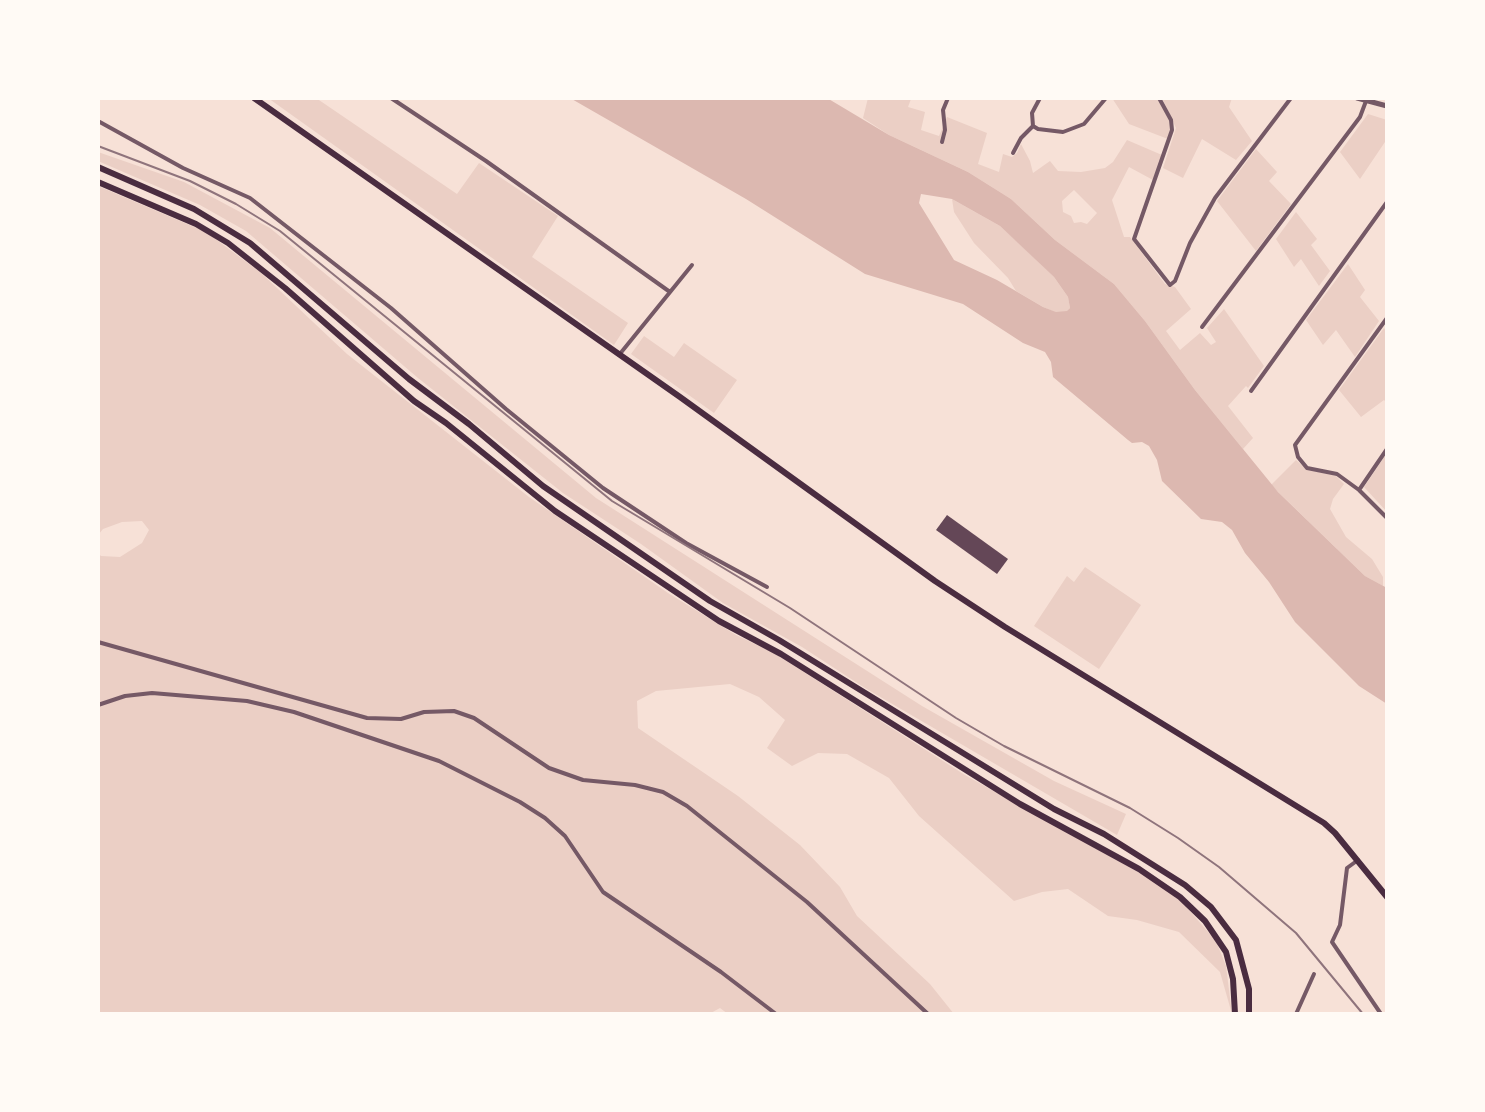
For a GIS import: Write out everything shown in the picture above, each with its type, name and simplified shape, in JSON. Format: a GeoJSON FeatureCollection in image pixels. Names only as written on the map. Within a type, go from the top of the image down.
{"type":"FeatureCollection","features":[{"type":"Feature","properties":{"kind":"highway"},"geometry":{"type":"LineString","coordinates":[[254,98],[981,612],[1324,823],[1387,897]]}},
{"type":"Feature","properties":{"kind":"highway"},"geometry":{"type":"LineString","coordinates":[[98,167],[194,209],[233,231],[275,263],[409,379],[567,504],[735,617],[779,640],[1041,801],[1167,872],[1211,907],[1230,930],[1242,956],[1249,989],[1249,1014]]}},
{"type":"Feature","properties":{"kind":"highway"},"geometry":{"type":"LineString","coordinates":[[98,182],[196,224],[228,243],[285,288],[414,401],[555,511],[719,621],[781,654],[1020,804],[1139,869],[1194,909],[1226,952],[1233,979],[1235,1014]]}},
{"type":"Feature","properties":{"kind":"highway"},"geometry":{"type":"LineString","coordinates":[[1020,804],[1027,791]]}},
{"type":"Feature","properties":{"kind":"highway"},"geometry":{"type":"LineString","coordinates":[[1035,812],[1041,801]]}},
{"type":"Feature","properties":{"kind":"street"},"geometry":{"type":"LineString","coordinates":[[391,98],[486,161],[670,292]]}},
{"type":"Feature","properties":{"kind":"street"},"geometry":{"type":"LineString","coordinates":[[942,142],[945,130],[943,110],[948,98]]}},
{"type":"Feature","properties":{"kind":"street"},"geometry":{"type":"LineString","coordinates":[[1013,153],[1021,138],[1033,126],[1032,113],[1040,98]]}},
{"type":"Feature","properties":{"kind":"street"},"geometry":{"type":"LineString","coordinates":[[1033,126],[1051,132],[1073,129],[1093,115],[1106,98]]}},
{"type":"Feature","properties":{"kind":"street"},"geometry":{"type":"LineString","coordinates":[[1159,98],[1171,120],[1172,130],[1134,239],[1165,281],[1173,284],[1203,217],[1230,176],[1291,98]]}},
{"type":"Feature","properties":{"kind":"street"},"geometry":{"type":"LineString","coordinates":[[1357,98],[1387,106]]}},
{"type":"Feature","properties":{"kind":"street"},"geometry":{"type":"LineString","coordinates":[[1202,327],[1360,117],[1366,101]]}},
{"type":"Feature","properties":{"kind":"street"},"geometry":{"type":"LineString","coordinates":[[98,121],[183,168],[250,198],[434,343],[506,409],[603,488],[686,543],[767,587]]}},
{"type":"Feature","properties":{"kind":"street"},"geometry":{"type":"LineString","coordinates":[[1251,391],[1387,202]]}},
{"type":"Feature","properties":{"kind":"street"},"geometry":{"type":"LineString","coordinates":[[619,355],[692,265]]}},
{"type":"Feature","properties":{"kind":"street"},"geometry":{"type":"LineString","coordinates":[[1387,318],[1295,445],[1298,457],[1307,468],[1337,474],[1359,490],[1387,518]]}},
{"type":"Feature","properties":{"kind":"street"},"geometry":{"type":"LineString","coordinates":[[1359,490],[1387,449]]}},
{"type":"Feature","properties":{"kind":"street"},"geometry":{"type":"LineString","coordinates":[[98,642],[140,651],[367,718],[401,719],[424,712],[454,711],[474,718],[549,768],[583,780],[635,785],[663,792],[687,806],[807,902],[928,1014]]}},
{"type":"Feature","properties":{"kind":"street"},"geometry":{"type":"LineString","coordinates":[[98,705],[125,696],[152,693],[247,701],[294,712],[439,761],[545,818],[565,836],[603,892],[721,972],[776,1014]]}},
{"type":"Feature","properties":{"kind":"street"},"geometry":{"type":"LineString","coordinates":[[1358,860],[1347,868],[1340,925],[1332,942],[1381,1014]]}},
{"type":"Feature","properties":{"kind":"street"},"geometry":{"type":"LineString","coordinates":[[1296,1014],[1314,974]]}},
{"type":"Feature","properties":{"kind":"shaded area"},"geometry":{"type":"Polygon","coordinates":[[[268,98],[316,98],[457,194],[479,163],[558,216],[532,257],[628,323],[614,345],[268,98]]]}},
{"type":"Feature","properties":{"kind":"shaded area"},"geometry":{"type":"Polygon","coordinates":[[[570,98],[827,98],[889,135],[968,172],[1011,199],[1055,240],[1114,284],[1278,492],[1365,576],[1387,588],[1387,704],[1359,686],[1295,622],[1232,530],[1222,522],[1201,519],[1162,481],[1157,460],[1149,446],[1142,442],[1132,443],[1053,377],[1051,362],[1045,352],[1023,343],[963,304],[865,274],[746,199],[570,98]],[[921,194],[919,203],[954,260],[1043,307],[1056,312],[1070,308],[1068,297],[1054,277],[1000,226],[952,199],[921,194]]]}},
{"type":"Feature","properties":{"kind":"shaded area"},"geometry":{"type":"Polygon","coordinates":[[[868,98],[911,99],[908,107],[925,112],[921,130],[939,136],[947,117],[987,133],[978,164],[999,172],[1003,154],[1012,157],[1021,144],[1033,173],[1050,161],[1058,171],[1081,172],[1105,168],[1113,162],[1127,140],[1162,155],[1153,180],[1129,167],[1112,200],[1124,237],[1130,237],[1165,284],[1175,287],[1191,309],[1166,331],[1180,350],[1200,333],[1211,345],[1216,342],[1207,328],[1224,309],[1264,366],[1248,388],[1246,386],[1228,406],[1253,438],[1243,449],[1114,284],[1055,240],[1011,199],[968,172],[889,135],[863,118],[868,98]],[[1074,190],[1062,201],[1063,212],[1071,216],[1074,223],[1087,224],[1097,213],[1074,190]]]}},
{"type":"Feature","properties":{"kind":"shaded area"},"geometry":{"type":"Polygon","coordinates":[[[1112,98],[1157,98],[1171,123],[1168,139],[1129,124],[1112,98]]]}},
{"type":"Feature","properties":{"kind":"shaded area"},"geometry":{"type":"Polygon","coordinates":[[[1162,98],[1232,98],[1229,107],[1252,141],[1236,160],[1202,139],[1183,178],[1163,168],[1176,128],[1162,98]]]}},
{"type":"Feature","properties":{"kind":"shaded area"},"geometry":{"type":"Polygon","coordinates":[[[1368,114],[1387,120],[1387,139],[1360,179],[1340,152],[1368,114]]]}},
{"type":"Feature","properties":{"kind":"shaded area"},"geometry":{"type":"Polygon","coordinates":[[[1256,149],[1277,172],[1269,181],[1291,204],[1256,251],[1217,201],[1256,149]]]}},
{"type":"Feature","properties":{"kind":"shaded area"},"geometry":{"type":"Polygon","coordinates":[[[98,152],[184,182],[270,228],[596,498],[922,706],[1054,781],[1126,814],[1117,835],[723,603],[563,493],[418,378],[246,231],[200,205],[98,161],[98,152]]]}},
{"type":"Feature","properties":{"kind":"shaded area"},"geometry":{"type":"Polygon","coordinates":[[[98,186],[206,232],[260,272],[347,354],[529,497],[668,593],[736,635],[774,653],[965,775],[1152,880],[1181,901],[1216,941],[1226,966],[1232,1014],[1220,972],[1179,932],[1137,920],[1108,916],[1068,889],[1042,892],[1014,901],[919,816],[889,778],[847,754],[818,753],[792,766],[767,748],[785,720],[759,697],[730,684],[656,691],[637,701],[638,728],[738,796],[800,845],[840,887],[857,916],[930,984],[954,1014],[728,1014],[720,1008],[709,1014],[98,1014],[98,553],[101,556],[120,557],[142,543],[149,530],[142,521],[122,522],[103,529],[98,535],[98,186]]]}},
{"type":"Feature","properties":{"kind":"shaded area"},"geometry":{"type":"Polygon","coordinates":[[[952,199],[1000,226],[1054,277],[1068,297],[1070,308],[1067,312],[1055,312],[1016,291],[1008,278],[974,243],[954,212],[952,199]]]}},
{"type":"Feature","properties":{"kind":"shaded area"},"geometry":{"type":"Polygon","coordinates":[[[1296,212],[1317,239],[1311,245],[1330,271],[1319,286],[1301,259],[1294,267],[1276,239],[1296,212]]]}},
{"type":"Feature","properties":{"kind":"shaded area"},"geometry":{"type":"Polygon","coordinates":[[[1348,264],[1365,290],[1360,297],[1379,321],[1355,357],[1336,330],[1323,345],[1306,320],[1348,264]]]}},
{"type":"Feature","properties":{"kind":"shaded area"},"geometry":{"type":"Polygon","coordinates":[[[1384,328],[1387,332],[1387,403],[1384,400],[1361,417],[1339,390],[1384,328]]]}},
{"type":"Feature","properties":{"kind":"shaded area"},"geometry":{"type":"Polygon","coordinates":[[[644,336],[674,357],[684,343],[737,380],[714,413],[631,354],[644,336]]]}},
{"type":"Feature","properties":{"kind":"shaded area"},"geometry":{"type":"Polygon","coordinates":[[[1387,453],[1387,512],[1364,487],[1387,453]]]}},
{"type":"Feature","properties":{"kind":"shaded area"},"geometry":{"type":"Polygon","coordinates":[[[1296,460],[1306,469],[1336,476],[1344,484],[1330,509],[1346,537],[1372,559],[1383,577],[1383,586],[1365,576],[1271,485],[1296,460]]]}},
{"type":"Feature","properties":{"kind":"shaded area"},"geometry":{"type":"Polygon","coordinates":[[[1085,567],[1141,605],[1099,669],[1034,626],[1067,576],[1074,582],[1085,567]]]}},
{"type":"Feature","properties":{"kind":"building"},"geometry":{"type":"Polygon","coordinates":[[[947,515],[1008,559],[997,574],[936,530],[947,515]]]}},
{"type":"Feature","properties":{"kind":"railway"},"geometry":{"type":"LineString","coordinates":[[98,146],[190,181],[280,231],[612,501],[790,608],[956,718],[1004,746],[1130,808],[1178,838],[1219,867],[1296,933],[1363,1014]]}}]}
